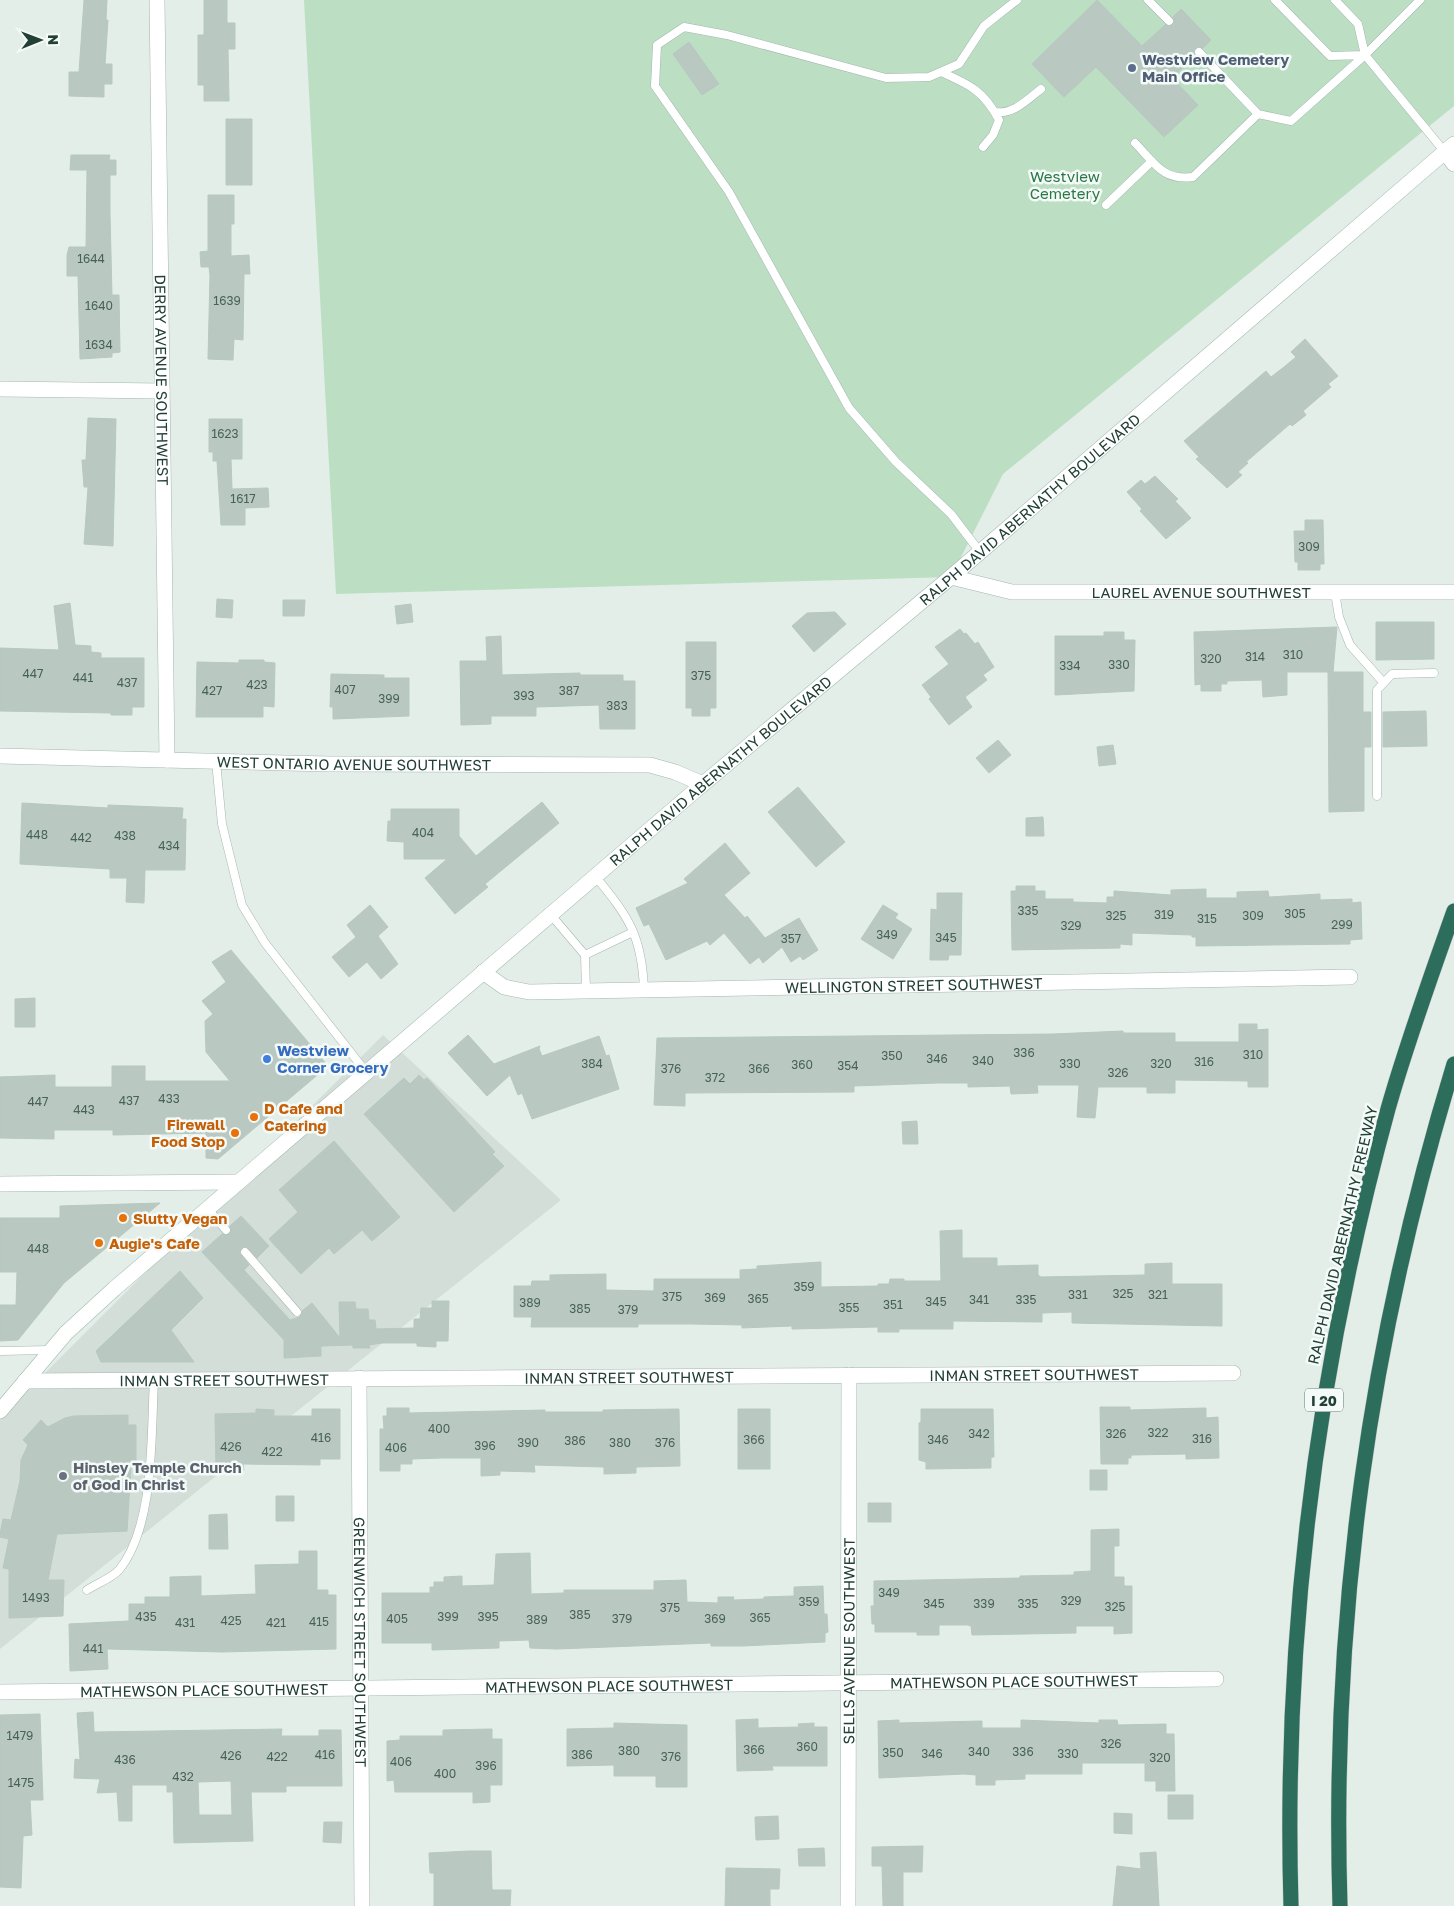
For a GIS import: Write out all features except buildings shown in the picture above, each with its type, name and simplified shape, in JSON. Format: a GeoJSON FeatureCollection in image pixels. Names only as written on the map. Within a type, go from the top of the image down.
{"type":"FeatureCollection","features":[{"type":"Feature","properties":{"kind":"highway","name":"RALPH DAVID ABERNATHY FREEWAY"},"geometry":{"type":"LineString","coordinates":[[1291,1906],[1290,1783],[1294,1672],[1303,1556],[1327,1379],[1343,1296],[1388,1108],[1454,910]]}},
{"type":"Feature","properties":{"kind":"highway"},"geometry":{"type":"LineString","coordinates":[[1340,1906],[1338,1756],[1344,1657],[1358,1506],[1367,1435],[1400,1259],[1454,1064]]}},
{"type":"Feature","properties":{"kind":"street","name":"DERRY AVENUE SOUTHWEST"},"geometry":{"type":"LineString","coordinates":[[157,0],[167,760]]}},
{"type":"Feature","properties":{"kind":"street"},"geometry":{"type":"LineString","coordinates":[[1449,148],[1454,164]]}},
{"type":"Feature","properties":{"kind":"street","name":"RALPH DAVID ABERNATHY BOULEVARD"},"geometry":{"type":"LineString","coordinates":[[0,1411],[50,1350],[114,1288],[703,784],[952,577],[1449,148]]}},
{"type":"Feature","properties":{"kind":"street"},"geometry":{"type":"LineString","coordinates":[[0,389],[162,391]]}},
{"type":"Feature","properties":{"kind":"street","name":"LAUREL AVENUE SOUTHWEST"},"geometry":{"type":"LineString","coordinates":[[952,577],[1012,592],[1454,592]]}},
{"type":"Feature","properties":{"kind":"street","name":"WEST ONTARIO AVENUE SOUTHWEST"},"geometry":{"type":"LineString","coordinates":[[0,756],[216,761],[650,765],[675,772],[703,784]]}},
{"type":"Feature","properties":{"kind":"street","name":"WELLINGTON STREET SOUTHWEST"},"geometry":{"type":"LineString","coordinates":[[483,972],[504,987],[529,992],[1350,977]]}},
{"type":"Feature","properties":{"kind":"street"},"geometry":{"type":"LineString","coordinates":[[0,1184],[237,1182]]}},
{"type":"Feature","properties":{"kind":"street","name":"INMAN STREET SOUTHWEST"},"geometry":{"type":"LineString","coordinates":[[25,1381],[1233,1373]]}},
{"type":"Feature","properties":{"kind":"street","name":"SELLS AVENUE SOUTHWEST"},"geometry":{"type":"LineString","coordinates":[[848,1906],[849,1375]]}},
{"type":"Feature","properties":{"kind":"street","name":"GREENWICH STREET SOUTHWEST"},"geometry":{"type":"LineString","coordinates":[[359,1378],[362,1906]]}},
{"type":"Feature","properties":{"kind":"street","name":"MATHEWSON PLACE SOUTHWEST"},"geometry":{"type":"LineString","coordinates":[[0,1692],[1216,1679]]}},
{"type":"Feature","properties":{"kind":"lane"},"geometry":{"type":"LineString","coordinates":[[980,552],[951,514],[896,462],[849,408],[729,192],[655,86],[657,45],[684,27],[727,35],[886,78],[929,77],[959,64],[984,26],[1017,0]]}},
{"type":"Feature","properties":{"kind":"lane"},"geometry":{"type":"LineString","coordinates":[[1148,0],[1169,20]]}},
{"type":"Feature","properties":{"kind":"lane"},"geometry":{"type":"LineString","coordinates":[[1275,0],[1330,56],[1365,55]]}},
{"type":"Feature","properties":{"kind":"lane"},"geometry":{"type":"LineString","coordinates":[[1335,0],[1358,24],[1365,55],[1449,148]]}},
{"type":"Feature","properties":{"kind":"lane"},"geometry":{"type":"LineString","coordinates":[[1198,52],[1258,114],[1291,121],[1365,55],[1420,0]]}},
{"type":"Feature","properties":{"kind":"lane"},"geometry":{"type":"LineString","coordinates":[[941,72],[967,84],[989,100],[999,120],[993,135],[983,147]]}},
{"type":"Feature","properties":{"kind":"lane"},"geometry":{"type":"LineString","coordinates":[[995,112],[1002,114],[1017,107],[1041,89]]}},
{"type":"Feature","properties":{"kind":"lane"},"geometry":{"type":"LineString","coordinates":[[1135,143],[1166,174],[1180,178],[1193,177],[1258,114]]}},
{"type":"Feature","properties":{"kind":"lane"},"geometry":{"type":"LineString","coordinates":[[1106,205],[1152,161]]}},
{"type":"Feature","properties":{"kind":"lane"},"geometry":{"type":"LineString","coordinates":[[1335,592],[1340,617],[1350,645],[1384,682]]}},
{"type":"Feature","properties":{"kind":"lane"},"geometry":{"type":"LineString","coordinates":[[1377,796],[1377,690],[1392,674],[1434,673]]}},
{"type":"Feature","properties":{"kind":"lane"},"geometry":{"type":"LineString","coordinates":[[216,761],[222,824],[242,905],[265,943],[366,1072]]}},
{"type":"Feature","properties":{"kind":"lane"},"geometry":{"type":"LineString","coordinates":[[595,876],[622,909],[633,932],[642,957],[644,990]]}},
{"type":"Feature","properties":{"kind":"lane"},"geometry":{"type":"LineString","coordinates":[[550,915],[585,955],[586,991]]}},
{"type":"Feature","properties":{"kind":"lane"},"geometry":{"type":"LineString","coordinates":[[585,955],[633,932]]}},
{"type":"Feature","properties":{"kind":"lane"},"geometry":{"type":"LineString","coordinates":[[207,1208],[226,1230]]}},
{"type":"Feature","properties":{"kind":"lane"},"geometry":{"type":"LineString","coordinates":[[245,1252],[297,1312]]}},
{"type":"Feature","properties":{"kind":"lane"},"geometry":{"type":"LineString","coordinates":[[0,1350],[50,1350]]}},
{"type":"Feature","properties":{"kind":"lane"},"geometry":{"type":"LineString","coordinates":[[87,1590],[119,1571],[134,1543],[143,1515],[148,1479],[154,1379]]}},
{"type":"Feature","properties":{"kind":"shaded area"},"geometry":{"type":"Polygon","coordinates":[[[383,1035],[561,1200],[0,1649],[0,1418],[383,1035]]]}},
{"type":"Feature","properties":{"kind":"green space","name":"Westview Cemetery"},"geometry":{"type":"Polygon","coordinates":[[[304,0],[1454,0],[1454,106],[1003,474],[951,577],[336,594],[304,0]]]}},
{"type":"Feature","properties":{"kind":"place","name":"Westview Cemetery Main Office"},"geometry":{"type":"Point","coordinates":[1132,68]}},
{"type":"Feature","properties":{"kind":"place","name":"Westview Corner Grocery"},"geometry":{"type":"Point","coordinates":[267,1059]}},
{"type":"Feature","properties":{"kind":"place","name":"D Cafe and Catering"},"geometry":{"type":"Point","coordinates":[254,1117]}},
{"type":"Feature","properties":{"kind":"place","name":"Firewall Food Stop"},"geometry":{"type":"Point","coordinates":[235,1133]}},
{"type":"Feature","properties":{"kind":"place","name":"Slutty Vegan"},"geometry":{"type":"Point","coordinates":[123,1218]}},
{"type":"Feature","properties":{"kind":"place","name":"Augie's Cafe"},"geometry":{"type":"Point","coordinates":[99,1243]}},
{"type":"Feature","properties":{"kind":"place","name":"Hinsley Temple Church of God in Christ"},"geometry":{"type":"Point","coordinates":[63,1476]}}]}
